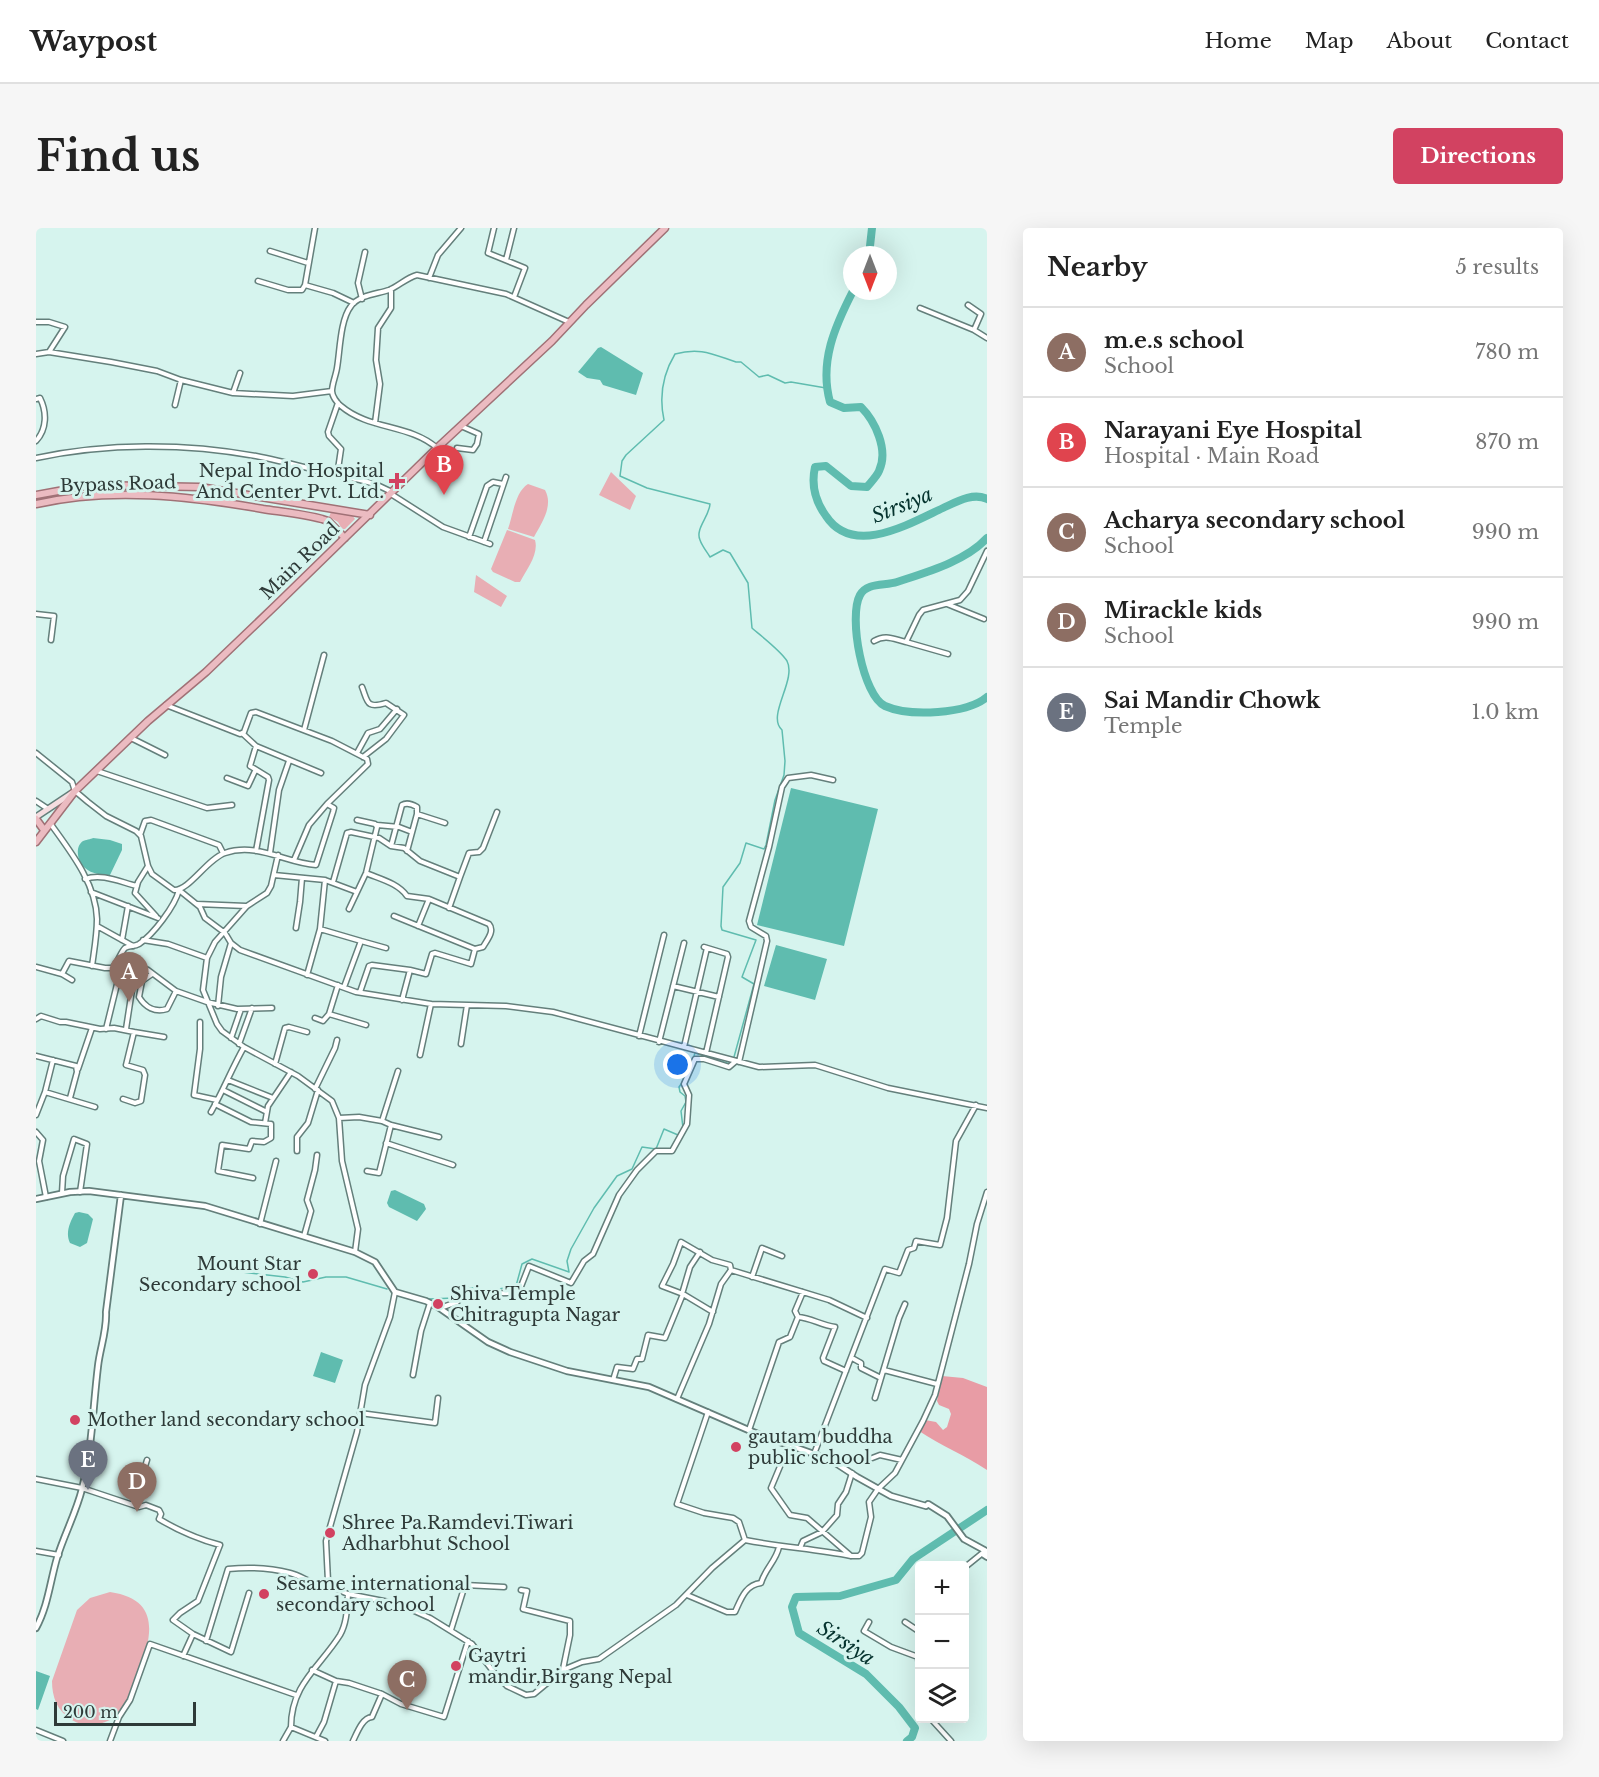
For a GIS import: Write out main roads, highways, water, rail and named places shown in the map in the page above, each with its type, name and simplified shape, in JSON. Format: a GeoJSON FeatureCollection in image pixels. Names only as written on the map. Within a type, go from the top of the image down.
{"type":"FeatureCollection","features":[{"type":"Feature","properties":{"kind":"main road","name":"Main Road"},"geometry":{"type":"LineString","coordinates":[[36,842],[75,791],[166,705],[206,672],[437,448],[552,341],[665,228]]}},
{"type":"Feature","properties":{"kind":"main road"},"geometry":{"type":"LineString","coordinates":[[150,484],[150,495]]}},
{"type":"Feature","properties":{"kind":"main road","name":"Bypass Road"},"geometry":{"type":"LineString","coordinates":[[36,495],[90,485],[200,486],[370,515]]}},
{"type":"Feature","properties":{"kind":"main road","name":"Bypass Road"},"geometry":{"type":"LineString","coordinates":[[36,504],[64,498],[150,495],[196,498],[328,521],[345,538]]}},
{"type":"Feature","properties":{"kind":"main road"},"geometry":{"type":"LineString","coordinates":[[308,517],[309,506]]}},
{"type":"Feature","properties":{"kind":"main road"},"geometry":{"type":"LineString","coordinates":[[44,830],[36,818],[75,791]]}},
{"type":"Feature","properties":{"kind":"waterway","name":"Sirsiya"},"geometry":{"type":"LineString","coordinates":[[870,246],[872,228]]}},
{"type":"Feature","properties":{"kind":"waterway","name":"Sirsiya"},"geometry":{"type":"LineString","coordinates":[[848,300],[835,331],[828,359],[826,373],[830,402],[844,408],[861,407],[879,436],[882,463],[878,473],[867,487],[851,486],[826,466],[815,467],[814,486],[817,499],[826,516],[837,528],[851,534],[866,536],[898,528],[965,499],[976,497],[987,499]]}},
{"type":"Feature","properties":{"kind":"waterway"},"geometry":{"type":"LineString","coordinates":[[734,1057],[754,984],[742,977],[756,940],[722,930],[723,887],[740,863],[746,843],[764,849],[766,845],[775,800],[784,775],[782,730],[777,716],[789,669],[787,661],[780,653],[752,628],[748,583],[730,553],[723,550],[710,557],[701,542],[699,532],[710,504],[647,488],[620,476],[622,461],[664,420],[663,386],[675,354],[692,351],[706,352],[741,362],[759,377],[768,375],[785,383],[826,388]]}},
{"type":"Feature","properties":{"kind":"waterway","name":"Sirsiya"},"geometry":{"type":"LineString","coordinates":[[987,538],[968,553],[945,565],[897,582],[867,588],[860,595],[856,620],[864,672],[870,688],[885,706],[909,712],[938,712],[966,707],[987,697]]}},
{"type":"Feature","properties":{"kind":"waterway"},"geometry":{"type":"LineString","coordinates":[[693,1059],[695,1053],[730,1064]]}},
{"type":"Feature","properties":{"kind":"waterway"},"geometry":{"type":"LineString","coordinates":[[409,1294],[429,1299],[454,1298],[461,1287],[493,1290],[516,1286],[522,1264],[532,1259],[569,1272],[567,1261],[571,1249],[594,1208],[617,1176],[632,1169],[642,1147],[656,1149],[664,1129],[678,1135],[683,1128],[681,1111],[686,1102],[679,1087],[684,1080]]}},
{"type":"Feature","properties":{"kind":"waterway"},"geometry":{"type":"LineString","coordinates":[[242,1272],[285,1277],[303,1282],[326,1277],[346,1277],[387,1289]]}},
{"type":"Feature","properties":{"kind":"waterway","name":"Sirsiya"},"geometry":{"type":"LineString","coordinates":[[907,1741],[912,1737],[915,1728],[899,1707],[866,1674],[799,1633],[792,1607],[796,1597],[840,1596],[896,1580],[913,1559],[987,1510]]}},
{"type":"Feature","properties":{"kind":"place","name":"Nepal Indo Hospital And Center Pvt. Ltd."},"geometry":{"type":"Point","coordinates":[397,481]}},
{"type":"Feature","properties":{"kind":"place","name":"Narayani Eye Hospital"},"geometry":{"type":"Point","coordinates":[444,495]}},
{"type":"Feature","properties":{"kind":"place","name":"m.e.s school"},"geometry":{"type":"Point","coordinates":[129,1002]}},
{"type":"Feature","properties":{"kind":"place","name":"Mount Star Secondary school"},"geometry":{"type":"Point","coordinates":[313,1274]}},
{"type":"Feature","properties":{"kind":"place","name":"Shiva Temple Chitragupta Nagar"},"geometry":{"type":"Point","coordinates":[438,1304]}},
{"type":"Feature","properties":{"kind":"place","name":"Mother land secondary school"},"geometry":{"type":"Point","coordinates":[75,1420]}},
{"type":"Feature","properties":{"kind":"place","name":"gautam buddha public school"},"geometry":{"type":"Point","coordinates":[736,1447]}},
{"type":"Feature","properties":{"kind":"place","name":"Sai Mandir Chowk"},"geometry":{"type":"Point","coordinates":[88,1490]}},
{"type":"Feature","properties":{"kind":"place","name":"Mirackle kids"},"geometry":{"type":"Point","coordinates":[137,1512]}},
{"type":"Feature","properties":{"kind":"place","name":"Shree Pa.Ramdevi.Tiwari Adharbhut School"},"geometry":{"type":"Point","coordinates":[330,1533]}},
{"type":"Feature","properties":{"kind":"place","name":"Sesame international secondary school"},"geometry":{"type":"Point","coordinates":[264,1594]}},
{"type":"Feature","properties":{"kind":"place","name":"Gaytri mandir,Birgang Nepal"},"geometry":{"type":"Point","coordinates":[456,1666]}},
{"type":"Feature","properties":{"kind":"place","name":"Acharya secondary school"},"geometry":{"type":"Point","coordinates":[407,1710]}}]}
